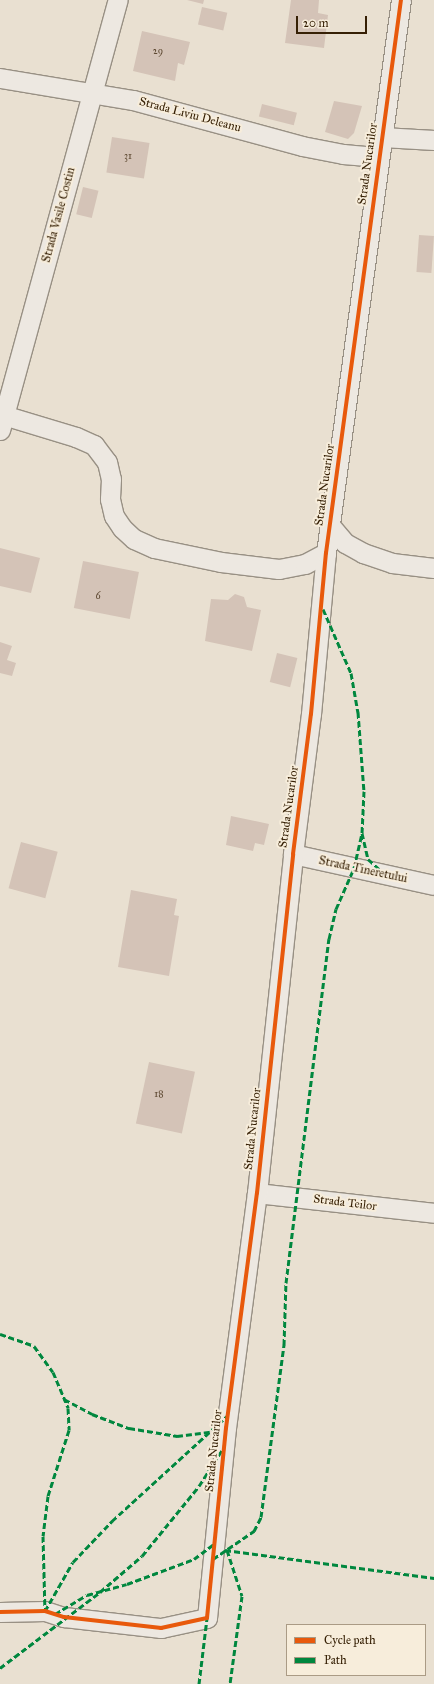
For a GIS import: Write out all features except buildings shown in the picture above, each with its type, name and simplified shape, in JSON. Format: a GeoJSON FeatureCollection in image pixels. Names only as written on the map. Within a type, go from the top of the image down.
{"type":"FeatureCollection","features":[{"type":"Feature","properties":{"kind":"street","name":"Strada Vasile Costin"},"geometry":{"type":"LineString","coordinates":[[1,419],[118,0]]}},
{"type":"Feature","properties":{"kind":"street","name":"Strada Nucarilor"},"geometry":{"type":"LineString","coordinates":[[0,1612],[45,1612],[64,1617],[161,1628],[207,1618],[226,1428],[257,1193],[293,854],[312,714],[329,524],[401,0]]}},
{"type":"Feature","properties":{"kind":"street","name":"Strada Liviu Deleanu"},"geometry":{"type":"LineString","coordinates":[[0,78],[93,92],[190,114],[302,146],[343,154],[379,157]]}},
{"type":"Feature","properties":{"kind":"street"},"geometry":{"type":"LineString","coordinates":[[382,137],[434,140]]}},
{"type":"Feature","properties":{"kind":"street"},"geometry":{"type":"LineString","coordinates":[[1,419],[76,436],[94,445],[107,462],[111,480],[110,499],[114,516],[122,528],[134,539],[154,548],[221,562],[279,569],[305,564],[326,553]]}},
{"type":"Feature","properties":{"kind":"street"},"geometry":{"type":"LineString","coordinates":[[329,524],[345,543],[363,553],[392,563],[434,568]]}},
{"type":"Feature","properties":{"kind":"street","name":"Strada Tineretului"},"geometry":{"type":"LineString","coordinates":[[293,854],[434,885]]}},
{"type":"Feature","properties":{"kind":"street","name":"Strada Teilor"},"geometry":{"type":"LineString","coordinates":[[257,1193],[434,1214]]}},
{"type":"Feature","properties":{"kind":"marked path"},"geometry":{"type":"LineString","coordinates":[[323,609],[351,673],[358,712],[364,791],[362,833],[368,859],[386,875]]}},
{"type":"Feature","properties":{"kind":"marked path"},"geometry":{"type":"LineString","coordinates":[[213,1559],[254,1531],[261,1517],[284,1345],[286,1283],[329,939],[336,909],[354,868],[362,833]]}},
{"type":"Feature","properties":{"kind":"marked path"},"geometry":{"type":"LineString","coordinates":[[0,1334],[34,1346],[53,1372],[68,1408],[69,1430],[48,1496],[43,1536],[45,1611]]}},
{"type":"Feature","properties":{"kind":"marked path"},"geometry":{"type":"LineString","coordinates":[[64,1399],[92,1414],[129,1428],[177,1436],[211,1432]]}},
{"type":"Feature","properties":{"kind":"marked path"},"geometry":{"type":"LineString","coordinates":[[45,1611],[73,1562],[112,1521],[227,1416]]}},
{"type":"Feature","properties":{"kind":"marked path"},"geometry":{"type":"LineString","coordinates":[[0,1668],[100,1592],[142,1556],[199,1486],[222,1450]]}},
{"type":"Feature","properties":{"kind":"marked path"},"geometry":{"type":"LineString","coordinates":[[55,1614],[87,1595],[127,1584],[194,1559],[214,1544]]}},
{"type":"Feature","properties":{"kind":"marked path"},"geometry":{"type":"LineString","coordinates":[[225,1550],[434,1578]]}},
{"type":"Feature","properties":{"kind":"marked path"},"geometry":{"type":"LineString","coordinates":[[227,1550],[242,1596],[230,1684]]}},
{"type":"Feature","properties":{"kind":"marked path"},"geometry":{"type":"LineString","coordinates":[[199,1684],[207,1618]]}},
{"type":"Feature","properties":{"kind":"cycle path"},"geometry":{"type":"LineString","coordinates":[[0,1612],[45,1611],[64,1617],[161,1628],[207,1618],[226,1428],[257,1193],[293,854],[311,714],[326,553],[401,0]]}}]}
